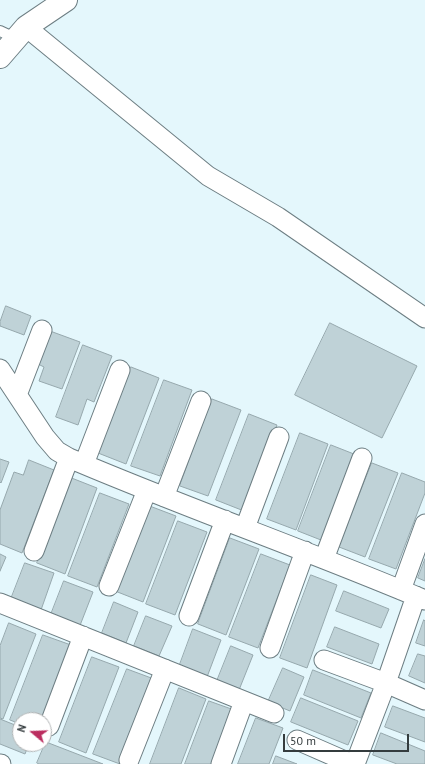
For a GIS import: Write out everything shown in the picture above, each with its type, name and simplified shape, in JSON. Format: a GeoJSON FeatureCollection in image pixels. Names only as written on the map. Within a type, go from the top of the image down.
{"type":"FeatureCollection","features":[{"type":"Feature","properties":{"kind":"street"},"geometry":{"type":"LineString","coordinates":[[0,57],[14,32],[66,0]]}},
{"type":"Feature","properties":{"kind":"street"},"geometry":{"type":"LineString","coordinates":[[14,32],[208,176],[278,217],[425,318]]}},
{"type":"Feature","properties":{"kind":"street"},"geometry":{"type":"LineString","coordinates":[[17,395],[42,330]]}},
{"type":"Feature","properties":{"kind":"street"},"geometry":{"type":"LineString","coordinates":[[0,369],[45,437],[57,451],[76,461],[156,494],[324,559],[414,596]]}},
{"type":"Feature","properties":{"kind":"street"},"geometry":{"type":"LineString","coordinates":[[34,551],[120,370]]}},
{"type":"Feature","properties":{"kind":"street"},"geometry":{"type":"LineString","coordinates":[[109,586],[156,494],[201,400]]}},
{"type":"Feature","properties":{"kind":"street"},"geometry":{"type":"LineString","coordinates":[[245,528],[279,437]]}},
{"type":"Feature","properties":{"kind":"street"},"geometry":{"type":"LineString","coordinates":[[324,559],[362,458]]}},
{"type":"Feature","properties":{"kind":"street"},"geometry":{"type":"LineString","coordinates":[[189,616],[225,520]]}},
{"type":"Feature","properties":{"kind":"street"},"geometry":{"type":"LineString","coordinates":[[355,764],[386,683],[414,596],[425,524]]}},
{"type":"Feature","properties":{"kind":"street"},"geometry":{"type":"LineString","coordinates":[[270,648],[305,552]]}},
{"type":"Feature","properties":{"kind":"street"},"geometry":{"type":"LineString","coordinates":[[0,603],[274,713]]}},
{"type":"Feature","properties":{"kind":"street"},"geometry":{"type":"LineString","coordinates":[[52,721],[83,636]]}},
{"type":"Feature","properties":{"kind":"street"},"geometry":{"type":"LineString","coordinates":[[324,660],[386,683],[425,700]]}},
{"type":"Feature","properties":{"kind":"street"},"geometry":{"type":"LineString","coordinates":[[129,760],[165,669]]}},
{"type":"Feature","properties":{"kind":"street"},"geometry":{"type":"LineString","coordinates":[[221,764],[244,701]]}},
{"type":"Feature","properties":{"kind":"street"},"geometry":{"type":"LineString","coordinates":[[297,740],[352,764]]}},
{"type":"Feature","properties":{"kind":"building"},"geometry":{"type":"Polygon","coordinates":[[[6,306],[31,316],[24,335],[0,326],[6,306]]]}},
{"type":"Feature","properties":{"kind":"building"},"geometry":{"type":"Polygon","coordinates":[[[330,323],[417,366],[382,438],[295,395],[330,323]]]}},
{"type":"Feature","properties":{"kind":"building"},"geometry":{"type":"Polygon","coordinates":[[[50,331],[80,342],[62,389],[39,381],[44,367],[38,364],[50,331]]]}},
{"type":"Feature","properties":{"kind":"building"},"geometry":{"type":"Polygon","coordinates":[[[83,345],[112,356],[94,402],[87,399],[78,425],[56,417],[83,345]]]}},
{"type":"Feature","properties":{"kind":"building"},"geometry":{"type":"Polygon","coordinates":[[[131,367],[159,378],[126,464],[98,453],[131,367]]]}},
{"type":"Feature","properties":{"kind":"building"},"geometry":{"type":"Polygon","coordinates":[[[164,380],[192,390],[160,476],[131,466],[164,380]]]}},
{"type":"Feature","properties":{"kind":"building"},"geometry":{"type":"Polygon","coordinates":[[[212,399],[241,410],[208,496],[180,486],[212,399]]]}},
{"type":"Feature","properties":{"kind":"building"},"geometry":{"type":"Polygon","coordinates":[[[249,414],[277,425],[244,511],[216,500],[249,414]]]}},
{"type":"Feature","properties":{"kind":"building"},"geometry":{"type":"Polygon","coordinates":[[[300,433],[328,444],[296,530],[267,519],[300,433]]]}},
{"type":"Feature","properties":{"kind":"building"},"geometry":{"type":"Polygon","coordinates":[[[331,445],[359,456],[326,542],[298,531],[331,445]]]}},
{"type":"Feature","properties":{"kind":"building"},"geometry":{"type":"Polygon","coordinates":[[[0,459],[9,462],[1,483],[0,482],[0,459]]]}},
{"type":"Feature","properties":{"kind":"building"},"geometry":{"type":"Polygon","coordinates":[[[29,460],[54,470],[22,553],[0,544],[0,510],[14,472],[23,475],[29,460]]]}},
{"type":"Feature","properties":{"kind":"building"},"geometry":{"type":"Polygon","coordinates":[[[372,463],[398,473],[365,557],[339,547],[372,463]]]}},
{"type":"Feature","properties":{"kind":"building"},"geometry":{"type":"Polygon","coordinates":[[[402,473],[425,482],[425,493],[396,569],[369,559],[402,473]]]}},
{"type":"Feature","properties":{"kind":"building"},"geometry":{"type":"Polygon","coordinates":[[[69,477],[97,488],[65,574],[37,563],[69,477]]]}},
{"type":"Feature","properties":{"kind":"building"},"geometry":{"type":"Polygon","coordinates":[[[100,493],[129,504],[97,587],[68,576],[100,493]]]}},
{"type":"Feature","properties":{"kind":"building"},"geometry":{"type":"Polygon","coordinates":[[[147,505],[176,516],[143,602],[115,591],[147,505]]]}},
{"type":"Feature","properties":{"kind":"building"},"geometry":{"type":"Polygon","coordinates":[[[178,521],[207,532],[175,615],[146,604],[178,521]]]}},
{"type":"Feature","properties":{"kind":"building"},"geometry":{"type":"Polygon","coordinates":[[[230,538],[259,549],[226,635],[198,624],[230,538]]]}},
{"type":"Feature","properties":{"kind":"building"},"geometry":{"type":"Polygon","coordinates":[[[0,554],[6,557],[0,571],[0,554]]]}},
{"type":"Feature","properties":{"kind":"building"},"geometry":{"type":"Polygon","coordinates":[[[261,554],[290,565],[258,648],[229,637],[261,554]]]}},
{"type":"Feature","properties":{"kind":"building"},"geometry":{"type":"Polygon","coordinates":[[[425,559],[425,581],[418,578],[425,559]]]}},
{"type":"Feature","properties":{"kind":"building"},"geometry":{"type":"Polygon","coordinates":[[[25,563],[54,573],[41,610],[11,599],[25,563]]]}},
{"type":"Feature","properties":{"kind":"building"},"geometry":{"type":"Polygon","coordinates":[[[311,575],[337,585],[307,668],[280,658],[311,575]]]}},
{"type":"Feature","properties":{"kind":"building"},"geometry":{"type":"Polygon","coordinates":[[[64,581],[93,592],[79,628],[50,617],[64,581]]]}},
{"type":"Feature","properties":{"kind":"building"},"geometry":{"type":"Polygon","coordinates":[[[344,591],[389,609],[381,628],[336,611],[344,591]]]}},
{"type":"Feature","properties":{"kind":"building"},"geometry":{"type":"Polygon","coordinates":[[[114,602],[138,612],[126,643],[102,633],[114,602]]]}},
{"type":"Feature","properties":{"kind":"building"},"geometry":{"type":"Polygon","coordinates":[[[146,616],[172,626],[159,656],[134,646],[146,616]]]}},
{"type":"Feature","properties":{"kind":"building"},"geometry":{"type":"Polygon","coordinates":[[[424,620],[425,621],[425,646],[416,643],[424,620]]]}},
{"type":"Feature","properties":{"kind":"building"},"geometry":{"type":"Polygon","coordinates":[[[9,623],[36,634],[3,719],[0,718],[0,646],[9,623]]]}},
{"type":"Feature","properties":{"kind":"building"},"geometry":{"type":"Polygon","coordinates":[[[335,627],[379,644],[372,664],[327,647],[335,627]]]}},
{"type":"Feature","properties":{"kind":"building"},"geometry":{"type":"Polygon","coordinates":[[[193,629],[221,640],[207,677],[179,667],[193,629]]]}},
{"type":"Feature","properties":{"kind":"building"},"geometry":{"type":"Polygon","coordinates":[[[43,635],[71,645],[45,712],[13,712],[43,635]]]}},
{"type":"Feature","properties":{"kind":"building"},"geometry":{"type":"Polygon","coordinates":[[[231,646],[253,655],[239,690],[217,681],[231,646]]]}},
{"type":"Feature","properties":{"kind":"building"},"geometry":{"type":"Polygon","coordinates":[[[418,654],[425,656],[425,683],[409,676],[418,654]]]}},
{"type":"Feature","properties":{"kind":"building"},"geometry":{"type":"Polygon","coordinates":[[[92,657],[119,667],[86,753],[59,742],[92,657]]]}},
{"type":"Feature","properties":{"kind":"building"},"geometry":{"type":"Polygon","coordinates":[[[283,668],[304,677],[290,711],[268,702],[283,668]]]}},
{"type":"Feature","properties":{"kind":"building"},"geometry":{"type":"Polygon","coordinates":[[[127,669],[154,679],[120,764],[93,754],[127,669]]]}},
{"type":"Feature","properties":{"kind":"building"},"geometry":{"type":"Polygon","coordinates":[[[313,670],[371,693],[361,718],[304,695],[313,670]]]}},
{"type":"Feature","properties":{"kind":"building"},"geometry":{"type":"Polygon","coordinates":[[[179,688],[206,699],[181,764],[150,764],[179,688]]]}},
{"type":"Feature","properties":{"kind":"building"},"geometry":{"type":"Polygon","coordinates":[[[301,698],[358,721],[348,745],[291,722],[301,698]]]}},
{"type":"Feature","properties":{"kind":"building"},"geometry":{"type":"Polygon","coordinates":[[[209,701],[237,711],[216,764],[185,764],[209,701]]]}},
{"type":"Feature","properties":{"kind":"building"},"geometry":{"type":"Polygon","coordinates":[[[393,706],[425,718],[425,742],[385,727],[393,706]]]}},
{"type":"Feature","properties":{"kind":"building"},"geometry":{"type":"Polygon","coordinates":[[[256,718],[283,728],[269,764],[238,764],[256,718]]]}},
{"type":"Feature","properties":{"kind":"building"},"geometry":{"type":"Polygon","coordinates":[[[0,719],[12,724],[12,749],[0,744],[0,719]]]}},
{"type":"Feature","properties":{"kind":"building"},"geometry":{"type":"Polygon","coordinates":[[[381,733],[425,751],[425,764],[397,764],[373,755],[381,733]]]}},
{"type":"Feature","properties":{"kind":"building"},"geometry":{"type":"Polygon","coordinates":[[[52,744],[103,764],[39,764],[37,763],[42,752],[52,752],[52,744]]]}},
{"type":"Feature","properties":{"kind":"building"},"geometry":{"type":"Polygon","coordinates":[[[276,756],[297,764],[273,764],[276,756]]]}}]}
